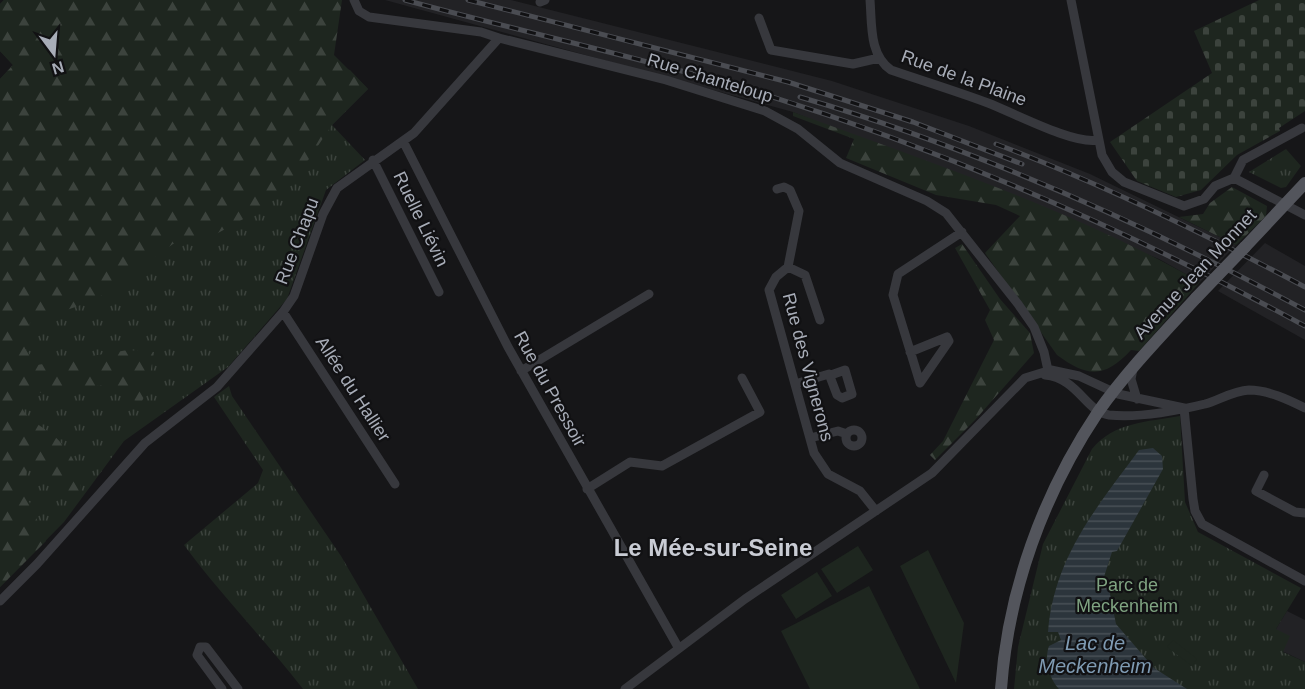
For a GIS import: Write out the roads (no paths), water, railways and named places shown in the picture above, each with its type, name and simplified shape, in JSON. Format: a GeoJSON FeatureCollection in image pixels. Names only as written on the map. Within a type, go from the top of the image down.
{"type":"FeatureCollection","features":[{"type":"Feature","properties":{"kind":"main road","name":"Avenue Jean Monnet"},"geometry":{"type":"LineString","coordinates":[[1001,689],[1011,620],[1025,563],[1056,485],[1106,402],[1133,367],[1305,183]]}},
{"type":"Feature","properties":{"kind":"street"},"geometry":{"type":"LineString","coordinates":[[354,0],[359,11],[369,16],[481,32],[499,38]]}},
{"type":"Feature","properties":{"kind":"street","name":"Rue de la Plaine"},"geometry":{"type":"LineString","coordinates":[[870,0],[879,57],[891,70],[988,103],[1087,142],[1098,140]]}},
{"type":"Feature","properties":{"kind":"street"},"geometry":{"type":"LineString","coordinates":[[1071,0],[1098,140],[1106,164],[1119,178],[1174,204],[1195,204],[1204,199],[1215,186],[1234,178],[1243,160],[1302,128]]}},
{"type":"Feature","properties":{"kind":"street"},"geometry":{"type":"LineString","coordinates":[[759,18],[771,50],[854,64],[879,57]]}},
{"type":"Feature","properties":{"kind":"street","name":"Rue Chapu"},"geometry":{"type":"LineString","coordinates":[[0,601],[37,564],[145,443],[217,387],[283,312],[298,285],[330,197],[337,188],[373,160],[403,141],[435,111],[499,38]]}},
{"type":"Feature","properties":{"kind":"street","name":"Rue Chanteloup"},"geometry":{"type":"LineString","coordinates":[[499,38],[666,80],[765,111],[798,129],[840,163],[927,201],[946,213],[1034,327],[1044,352],[1048,373]]}},
{"type":"Feature","properties":{"kind":"street","name":"Rue du Pressoir"},"geometry":{"type":"LineString","coordinates":[[403,141],[521,371],[678,647]]}},
{"type":"Feature","properties":{"kind":"street","name":"Ruelle Liévin"},"geometry":{"type":"LineString","coordinates":[[373,160],[439,292]]}},
{"type":"Feature","properties":{"kind":"street"},"geometry":{"type":"LineString","coordinates":[[1234,178],[1305,215]]}},
{"type":"Feature","properties":{"kind":"street","name":"Rue des Vignerons"},"geometry":{"type":"LineString","coordinates":[[777,189],[784,187],[790,190],[799,211],[788,267],[776,278],[769,290],[814,453],[828,474],[860,491],[876,511]]}},
{"type":"Feature","properties":{"kind":"street"},"geometry":{"type":"LineString","coordinates":[[910,352],[947,337],[949,341],[920,383],[910,352],[893,295],[898,274],[962,232]]}},
{"type":"Feature","properties":{"kind":"street"},"geometry":{"type":"LineString","coordinates":[[788,267],[805,275],[820,320]]}},
{"type":"Feature","properties":{"kind":"street"},"geometry":{"type":"LineString","coordinates":[[521,371],[649,294]]}},
{"type":"Feature","properties":{"kind":"street","name":"Allée du Hallier"},"geometry":{"type":"LineString","coordinates":[[283,312],[395,484]]}},
{"type":"Feature","properties":{"kind":"street"},"geometry":{"type":"LineString","coordinates":[[1133,367],[1131,379],[1137,399]]}},
{"type":"Feature","properties":{"kind":"street"},"geometry":{"type":"LineString","coordinates":[[1048,373],[1130,415],[1184,408],[1249,390],[1266,392],[1305,408]]}},
{"type":"Feature","properties":{"kind":"street"},"geometry":{"type":"LineString","coordinates":[[625,689],[678,647],[932,473],[1025,378],[1048,373],[1079,376],[1106,402],[1137,399],[1184,408]]}},
{"type":"Feature","properties":{"kind":"street"},"geometry":{"type":"LineString","coordinates":[[795,384],[831,375]]}},
{"type":"Feature","properties":{"kind":"street"},"geometry":{"type":"LineString","coordinates":[[587,489],[630,462],[662,466],[760,412],[742,378]]}},
{"type":"Feature","properties":{"kind":"street"},"geometry":{"type":"LineString","coordinates":[[1184,408],[1193,499],[1195,511],[1202,524],[1305,581]]}},
{"type":"Feature","properties":{"kind":"street"},"geometry":{"type":"LineString","coordinates":[[810,438],[838,431],[847,434]]}},
{"type":"Feature","properties":{"kind":"street"},"geometry":{"type":"LineString","coordinates":[[1264,475],[1256,491],[1295,512],[1305,513]]}},
{"type":"Feature","properties":{"kind":"street"},"geometry":{"type":"LineString","coordinates":[[222,689],[197,655],[200,647],[206,647],[238,689]]}},
{"type":"Feature","properties":{"kind":"water","name":"Lac de Meckenheim"},"geometry":{"type":"Polygon","coordinates":[[[1153,448],[1162,456],[1163,469],[1117,551],[1112,552],[1103,580],[1110,594],[1116,624],[1154,668],[1187,689],[1059,689],[1050,674],[1047,657],[1049,646],[1061,640],[1058,632],[1048,632],[1052,605],[1068,556],[1093,513],[1139,450],[1153,448]]]}},
{"type":"Feature","properties":{"kind":"railway"},"geometry":{"type":"LineString","coordinates":[[405,0],[716,80],[831,116],[901,141],[1106,226],[1305,326]]}},
{"type":"Feature","properties":{"kind":"railway"},"geometry":{"type":"LineString","coordinates":[[468,0],[788,82],[913,122],[1022,164]]}},
{"type":"Feature","properties":{"kind":"railway"},"geometry":{"type":"LineString","coordinates":[[800,97],[931,140],[1058,190],[1183,247],[1305,310]]}},
{"type":"Feature","properties":{"kind":"railway"},"geometry":{"type":"LineString","coordinates":[[996,144],[1036,159],[1153,211],[1305,287]]}},
{"type":"Feature","properties":{"kind":"district","name":"Le Mée-sur-Seine"},"geometry":{"type":"Point","coordinates":[713,547]}},
{"type":"Feature","properties":{"kind":"park label","name":"Parc de Meckenheim"},"geometry":{"type":"Point","coordinates":[1127,595]}}]}
